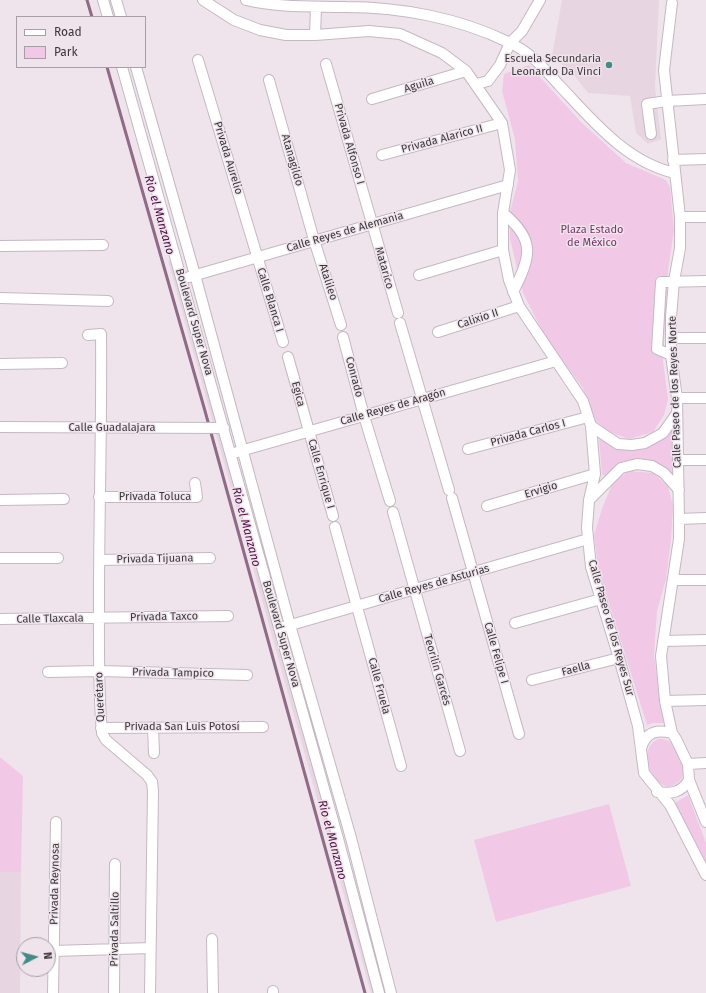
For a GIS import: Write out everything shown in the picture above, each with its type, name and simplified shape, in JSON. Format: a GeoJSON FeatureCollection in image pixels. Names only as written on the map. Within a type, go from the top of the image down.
{"type":"FeatureCollection","features":[{"type":"Feature","properties":{"kind":"street"},"geometry":{"type":"LineString","coordinates":[[103,0],[108,16]]}},
{"type":"Feature","properties":{"kind":"street"},"geometry":{"type":"LineString","coordinates":[[116,0],[121,16]]}},
{"type":"Feature","properties":{"kind":"street","name":"Calle Paseo de los Reyes Sur"},"geometry":{"type":"LineString","coordinates":[[203,0],[234,20],[260,30],[286,35],[315,35],[369,31],[400,34],[442,53],[466,71],[502,123],[510,170],[503,213],[503,250],[509,280],[519,306],[583,401],[589,422],[595,474],[589,500],[588,539],[591,567],[638,726],[644,773],[657,792],[670,806],[706,875]]}},
{"type":"Feature","properties":{"kind":"street"},"geometry":{"type":"LineString","coordinates":[[246,0],[283,6],[347,7],[396,11],[447,20],[510,43],[536,60],[591,120],[632,155],[665,171],[675,173]]}},
{"type":"Feature","properties":{"kind":"street"},"geometry":{"type":"LineString","coordinates":[[476,84],[488,81],[500,65],[510,43],[522,31],[540,0]]}},
{"type":"Feature","properties":{"kind":"street","name":"Calle Paseo de los Reyes Norte"},"geometry":{"type":"LineString","coordinates":[[672,2],[664,70],[680,218],[680,248],[674,281],[671,355],[677,398],[680,519],[679,538],[661,656],[665,701],[672,733],[676,738],[688,764],[689,780],[706,822]]}},
{"type":"Feature","properties":{"kind":"street"},"geometry":{"type":"LineString","coordinates":[[315,35],[316,7]]}},
{"type":"Feature","properties":{"kind":"street","name":"Privada Aurelio"},"geometry":{"type":"LineString","coordinates":[[198,60],[258,257]]}},
{"type":"Feature","properties":{"kind":"street","name":"Privada Alfonso I"},"geometry":{"type":"LineString","coordinates":[[326,64],[371,224]]}},
{"type":"Feature","properties":{"kind":"street","name":"Boulevard Super Nova"},"geometry":{"type":"LineString","coordinates":[[122,68],[182,279],[221,428],[231,454],[280,628],[379,993]]}},
{"type":"Feature","properties":{"kind":"street","name":"Boulevard Super Nova"},"geometry":{"type":"LineString","coordinates":[[136,68],[195,275],[290,625],[351,838],[391,993]]}},
{"type":"Feature","properties":{"kind":"street","name":"Aguila"},"geometry":{"type":"LineString","coordinates":[[372,99],[466,71]]}},
{"type":"Feature","properties":{"kind":"street","name":"Atanagildo"},"geometry":{"type":"LineString","coordinates":[[269,80],[314,240]]}},
{"type":"Feature","properties":{"kind":"street"},"geometry":{"type":"LineString","coordinates":[[650,134],[647,104],[667,101],[706,99]]}},
{"type":"Feature","properties":{"kind":"street","name":"Privada Alarico II"},"geometry":{"type":"LineString","coordinates":[[382,155],[502,123]]}},
{"type":"Feature","properties":{"kind":"street"},"geometry":{"type":"LineString","coordinates":[[673,160],[706,159]]}},
{"type":"Feature","properties":{"kind":"street","name":"Calle Reyes de Alemania"},"geometry":{"type":"LineString","coordinates":[[182,279],[508,185]]}},
{"type":"Feature","properties":{"kind":"street"},"geometry":{"type":"LineString","coordinates":[[503,213],[516,224],[524,235],[528,250],[526,267],[513,292]]}},
{"type":"Feature","properties":{"kind":"street"},"geometry":{"type":"LineString","coordinates":[[680,218],[706,218]]}},
{"type":"Feature","properties":{"kind":"street","name":"Matarico"},"geometry":{"type":"LineString","coordinates":[[371,224],[398,313]]}},
{"type":"Feature","properties":{"kind":"street","name":"Atalileo"},"geometry":{"type":"LineString","coordinates":[[314,240],[341,325]]}},
{"type":"Feature","properties":{"kind":"street"},"geometry":{"type":"LineString","coordinates":[[0,246],[103,245]]}},
{"type":"Feature","properties":{"kind":"street"},"geometry":{"type":"LineString","coordinates":[[419,275],[503,250]]}},
{"type":"Feature","properties":{"kind":"street","name":"Calle Blanca I"},"geometry":{"type":"LineString","coordinates":[[258,257],[283,342]]}},
{"type":"Feature","properties":{"kind":"street"},"geometry":{"type":"LineString","coordinates":[[671,355],[657,349],[661,282],[706,281]]}},
{"type":"Feature","properties":{"kind":"street"},"geometry":{"type":"LineString","coordinates":[[0,298],[108,301]]}},
{"type":"Feature","properties":{"kind":"street","name":"Calixio II"},"geometry":{"type":"LineString","coordinates":[[438,332],[519,306]]}},
{"type":"Feature","properties":{"kind":"street","name":"Calle Felipe I"},"geometry":{"type":"LineString","coordinates":[[400,323],[519,734]]}},
{"type":"Feature","properties":{"kind":"street","name":"Querétaro"},"geometry":{"type":"LineString","coordinates":[[88,335],[101,334],[102,428],[99,497],[101,728],[102,734],[106,740],[147,774],[152,782],[150,993]]}},
{"type":"Feature","properties":{"kind":"street","name":"Conrado"},"geometry":{"type":"LineString","coordinates":[[343,337],[364,416],[390,501]]}},
{"type":"Feature","properties":{"kind":"street"},"geometry":{"type":"LineString","coordinates":[[672,338],[706,338]]}},
{"type":"Feature","properties":{"kind":"street","name":"Egica"},"geometry":{"type":"LineString","coordinates":[[288,357],[308,432]]}},
{"type":"Feature","properties":{"kind":"street","name":"Calle Reyes de Aragón"},"geometry":{"type":"LineString","coordinates":[[231,454],[556,361]]}},
{"type":"Feature","properties":{"kind":"street"},"geometry":{"type":"LineString","coordinates":[[0,364],[62,363]]}},
{"type":"Feature","properties":{"kind":"street"},"geometry":{"type":"LineString","coordinates":[[677,398],[706,398]]}},
{"type":"Feature","properties":{"kind":"street"},"geometry":{"type":"LineString","coordinates":[[589,422],[618,444],[632,445],[645,443],[663,433],[677,413]]}},
{"type":"Feature","properties":{"kind":"street","name":"Privada Carlos I"},"geometry":{"type":"LineString","coordinates":[[468,449],[589,422]]}},
{"type":"Feature","properties":{"kind":"street","name":"Calle Guadalajara"},"geometry":{"type":"LineString","coordinates":[[0,427],[221,428]]}},
{"type":"Feature","properties":{"kind":"street","name":"Calle Enrique I"},"geometry":{"type":"LineString","coordinates":[[308,432],[333,516]]}},
{"type":"Feature","properties":{"kind":"street"},"geometry":{"type":"LineString","coordinates":[[678,460],[706,460]]}},
{"type":"Feature","properties":{"kind":"street"},"geometry":{"type":"LineString","coordinates":[[589,500],[621,468],[637,464],[652,466],[664,473],[679,490]]}},
{"type":"Feature","properties":{"kind":"street","name":"Ervigio"},"geometry":{"type":"LineString","coordinates":[[487,506],[595,474]]}},
{"type":"Feature","properties":{"kind":"street","name":"Privada Toluca"},"geometry":{"type":"LineString","coordinates":[[99,497],[197,497],[195,483]]}},
{"type":"Feature","properties":{"kind":"street"},"geometry":{"type":"LineString","coordinates":[[0,500],[64,499]]}},
{"type":"Feature","properties":{"kind":"street","name":"Teorilin Garcés"},"geometry":{"type":"LineString","coordinates":[[393,512],[460,751]]}},
{"type":"Feature","properties":{"kind":"street"},"geometry":{"type":"LineString","coordinates":[[680,519],[706,518]]}},
{"type":"Feature","properties":{"kind":"street","name":"Calle Fruela"},"geometry":{"type":"LineString","coordinates":[[335,527],[401,766]]}},
{"type":"Feature","properties":{"kind":"street","name":"Calle Reyes de Asturias"},"geometry":{"type":"LineString","coordinates":[[280,628],[588,539]]}},
{"type":"Feature","properties":{"kind":"street"},"geometry":{"type":"LineString","coordinates":[[0,558],[58,558]]}},
{"type":"Feature","properties":{"kind":"street","name":"Privada Tijuana"},"geometry":{"type":"LineString","coordinates":[[99,560],[210,558]]}},
{"type":"Feature","properties":{"kind":"street"},"geometry":{"type":"LineString","coordinates":[[673,580],[706,580]]}},
{"type":"Feature","properties":{"kind":"street"},"geometry":{"type":"LineString","coordinates":[[515,623],[601,600]]}},
{"type":"Feature","properties":{"kind":"street","name":"Privada Taxco"},"geometry":{"type":"LineString","coordinates":[[99,618],[228,616]]}},
{"type":"Feature","properties":{"kind":"street","name":"Calle Tlaxcala"},"geometry":{"type":"LineString","coordinates":[[0,619],[99,618]]}},
{"type":"Feature","properties":{"kind":"street"},"geometry":{"type":"LineString","coordinates":[[663,641],[706,640]]}},
{"type":"Feature","properties":{"kind":"street","name":"Faella"},"geometry":{"type":"LineString","coordinates":[[532,680],[619,658]]}},
{"type":"Feature","properties":{"kind":"street","name":"Privada Tampico"},"geometry":{"type":"LineString","coordinates":[[48,672],[100,671],[246,675]]}},
{"type":"Feature","properties":{"kind":"street"},"geometry":{"type":"LineString","coordinates":[[665,701],[706,700]]}},
{"type":"Feature","properties":{"kind":"street"},"geometry":{"type":"LineString","coordinates":[[153,727],[154,752]]}},
{"type":"Feature","properties":{"kind":"street","name":"Privada San Luis Potosí"},"geometry":{"type":"LineString","coordinates":[[101,728],[263,727]]}},
{"type":"Feature","properties":{"kind":"street"},"geometry":{"type":"LineString","coordinates":[[641,749],[646,737],[650,733],[665,731],[672,733]]}},
{"type":"Feature","properties":{"kind":"street"},"geometry":{"type":"LineString","coordinates":[[688,764],[706,763]]}},
{"type":"Feature","properties":{"kind":"street"},"geometry":{"type":"LineString","coordinates":[[657,792],[675,793],[684,787],[689,780]]}},
{"type":"Feature","properties":{"kind":"street","name":"Privada Reynosa"},"geometry":{"type":"LineString","coordinates":[[54,937],[56,822]]}},
{"type":"Feature","properties":{"kind":"street","name":"Privada Saltillo"},"geometry":{"type":"LineString","coordinates":[[114,993],[115,864]]}},
{"type":"Feature","properties":{"kind":"street"},"geometry":{"type":"LineString","coordinates":[[212,939],[213,993]]}},
{"type":"Feature","properties":{"kind":"street"},"geometry":{"type":"LineString","coordinates":[[56,951],[150,948]]}},
{"type":"Feature","properties":{"kind":"street","name":"Privada Reynosa"},"geometry":{"type":"LineString","coordinates":[[53,977],[53,993]]}},
{"type":"Feature","properties":{"kind":"shaded area","name":"Escuela Secundaria Leonardo Da Vinci"},"geometry":{"type":"Polygon","coordinates":[[[562,0],[659,0],[655,87],[661,139],[648,144],[636,133],[630,96],[588,93],[573,74],[552,56],[562,0]]]}},
{"type":"Feature","properties":{"kind":"shaded area"},"geometry":{"type":"Polygon","coordinates":[[[181,257],[385,993],[371,993],[168,261],[181,257]]]}},
{"type":"Feature","properties":{"kind":"shaded area"},"geometry":{"type":"Polygon","coordinates":[[[0,872],[21,872],[20,937],[16,937],[16,977],[20,977],[20,993],[0,993],[0,872]]]}},
{"type":"Feature","properties":{"kind":"green space","name":"Plaza Estado de México"},"geometry":{"type":"Polygon","coordinates":[[[529,65],[581,122],[626,163],[666,180],[670,187],[674,230],[668,271],[663,361],[668,399],[664,415],[653,432],[629,439],[610,432],[593,419],[583,388],[547,340],[523,293],[510,239],[510,212],[518,181],[515,139],[502,91],[504,74],[529,65]]]}},
{"type":"Feature","properties":{"kind":"green space"},"geometry":{"type":"Polygon","coordinates":[[[673,431],[674,473],[672,474],[655,462],[614,469],[604,476],[602,474],[599,439],[613,446],[624,449],[632,449],[640,448],[653,443],[673,431]]]}},
{"type":"Feature","properties":{"kind":"green space"},"geometry":{"type":"Polygon","coordinates":[[[629,471],[653,473],[668,486],[673,506],[671,540],[666,579],[657,611],[654,656],[664,723],[653,723],[647,725],[598,567],[594,535],[602,509],[613,482],[629,471]]]}},
{"type":"Feature","properties":{"kind":"green space"},"geometry":{"type":"Polygon","coordinates":[[[658,739],[665,740],[673,744],[683,758],[683,775],[678,782],[669,787],[656,780],[648,765],[648,750],[658,739]]]}},
{"type":"Feature","properties":{"kind":"green space"},"geometry":{"type":"Polygon","coordinates":[[[0,757],[23,776],[21,872],[0,872],[0,757]]]}},
{"type":"Feature","properties":{"kind":"green space"},"geometry":{"type":"Polygon","coordinates":[[[688,795],[706,843],[706,863],[675,803],[688,795]]]}},
{"type":"Feature","properties":{"kind":"green space"},"geometry":{"type":"Polygon","coordinates":[[[609,804],[631,886],[496,922],[474,840],[609,804]]]}},
{"type":"Feature","properties":{"kind":"waterway","name":"Rio el Manzano"},"geometry":{"type":"LineString","coordinates":[[87,0],[92,16]]}},
{"type":"Feature","properties":{"kind":"waterway","name":"Rio el Manzano"},"geometry":{"type":"LineString","coordinates":[[107,68],[205,411],[365,993]]}},
{"type":"Feature","properties":{"kind":"place","name":"Escuela Secundaria Leonardo Da Vinci"},"geometry":{"type":"Point","coordinates":[609,65]}}]}
